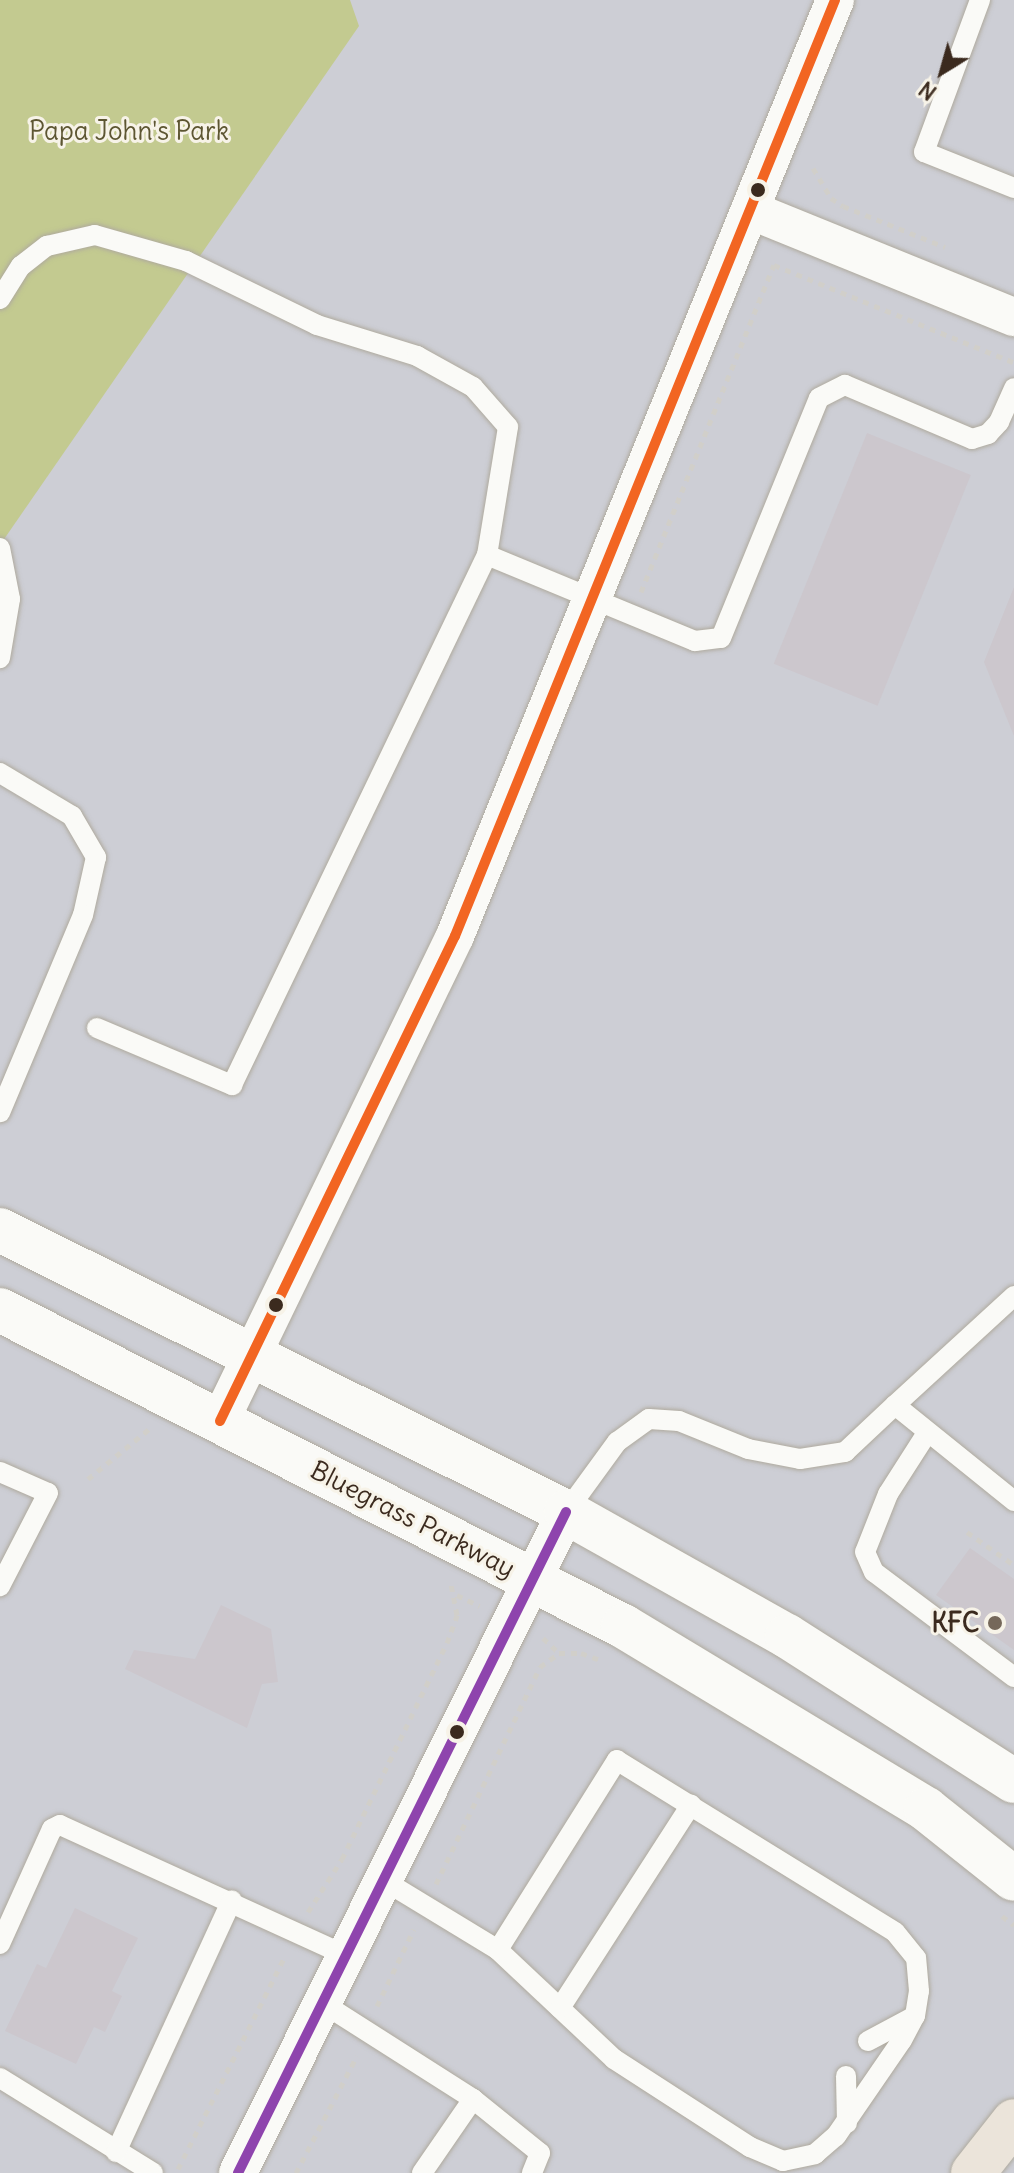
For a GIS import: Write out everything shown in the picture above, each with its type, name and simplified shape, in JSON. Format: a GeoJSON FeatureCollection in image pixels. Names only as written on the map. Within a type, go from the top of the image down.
{"type":"FeatureCollection","features":[{"type":"Feature","properties":{"kind":"main road"},"geometry":{"type":"LineString","coordinates":[[973,2173],[1014,2121]]}},
{"type":"Feature","properties":{"kind":"street"},"geometry":{"type":"LineString","coordinates":[[220,1421],[253,1359],[455,936],[835,0]]}},
{"type":"Feature","properties":{"kind":"street"},"geometry":{"type":"LineString","coordinates":[[750,210],[1014,317]]}},
{"type":"Feature","properties":{"kind":"street"},"geometry":{"type":"LineString","coordinates":[[0,1230],[253,1359],[566,1512],[787,1636],[1014,1781]]}},
{"type":"Feature","properties":{"kind":"street","name":"Bluegrass Parkway"},"geometry":{"type":"LineString","coordinates":[[0,1310],[623,1626],[926,1809],[1002,1893]]}},
{"type":"Feature","properties":{"kind":"street"},"geometry":{"type":"LineString","coordinates":[[238,2173],[566,1512]]}},
{"type":"Feature","properties":{"kind":"lane"},"geometry":{"type":"LineString","coordinates":[[980,0],[924,152],[1014,188]]}},
{"type":"Feature","properties":{"kind":"lane"},"geometry":{"type":"LineString","coordinates":[[0,299],[21,266],[47,246],[95,235],[186,261],[317,325],[417,356],[473,387],[508,427],[487,555],[232,1085],[97,1028]]}},
{"type":"Feature","properties":{"kind":"lane"},"geometry":{"type":"LineString","coordinates":[[487,555],[593,595],[695,641],[721,638],[819,398],[831,388],[845,385],[972,439],[988,434],[999,422],[1014,388]]}},
{"type":"Feature","properties":{"kind":"lane"},"geometry":{"type":"LineString","coordinates":[[0,548],[10,599],[0,658]]}},
{"type":"Feature","properties":{"kind":"lane"},"geometry":{"type":"LineString","coordinates":[[0,773],[72,816],[96,857],[83,915],[0,1112]]}},
{"type":"Feature","properties":{"kind":"lane"},"geometry":{"type":"LineString","coordinates":[[566,1512],[617,1442],[649,1419],[679,1421],[748,1449],[800,1459],[845,1452],[1014,1296]]}},
{"type":"Feature","properties":{"kind":"lane"},"geometry":{"type":"LineString","coordinates":[[895,1405],[1014,1501]]}},
{"type":"Feature","properties":{"kind":"lane"},"geometry":{"type":"LineString","coordinates":[[927,1433],[888,1494],[865,1552],[874,1572],[1014,1677]]}},
{"type":"Feature","properties":{"kind":"lane"},"geometry":{"type":"LineString","coordinates":[[0,1472],[48,1493],[0,1586]]}},
{"type":"Feature","properties":{"kind":"lane"},"geometry":{"type":"LineString","coordinates":[[383,1880],[498,1950],[614,2059],[750,2147],[783,2161],[815,2154],[847,2123],[915,2016],[916,1958],[895,1932],[617,1760],[498,1950]]}},
{"type":"Feature","properties":{"kind":"lane"},"geometry":{"type":"LineString","coordinates":[[560,2008],[691,1805]]}},
{"type":"Feature","properties":{"kind":"lane"},"geometry":{"type":"LineString","coordinates":[[0,1944],[55,1825],[232,1900],[348,1956]]}},
{"type":"Feature","properties":{"kind":"lane"},"geometry":{"type":"LineString","coordinates":[[116,2152],[232,1900]]}},
{"type":"Feature","properties":{"kind":"lane"},"geometry":{"type":"LineString","coordinates":[[324,2004],[473,2099],[540,2153],[532,2173]]}},
{"type":"Feature","properties":{"kind":"lane"},"geometry":{"type":"LineString","coordinates":[[868,2041],[915,2016]]}},
{"type":"Feature","properties":{"kind":"lane"},"geometry":{"type":"LineString","coordinates":[[846,2076],[847,2123]]}},
{"type":"Feature","properties":{"kind":"lane"},"geometry":{"type":"LineString","coordinates":[[0,2078],[153,2173]]}},
{"type":"Feature","properties":{"kind":"lane"},"geometry":{"type":"LineString","coordinates":[[422,2173],[473,2099]]}},
{"type":"Feature","properties":{"kind":"path"},"geometry":{"type":"LineString","coordinates":[[813,168],[831,198],[843,206],[959,253]]}},
{"type":"Feature","properties":{"kind":"path"},"geometry":{"type":"LineString","coordinates":[[632,615],[774,265],[1014,362]]}},
{"type":"Feature","properties":{"kind":"path"},"geometry":{"type":"LineString","coordinates":[[88,1479],[154,1424],[163,1428]]}},
{"type":"Feature","properties":{"kind":"path"},"geometry":{"type":"LineString","coordinates":[[967,1532],[1014,1565]]}},
{"type":"Feature","properties":{"kind":"path"},"geometry":{"type":"LineString","coordinates":[[175,2173],[298,1930],[342,1859],[447,1643],[457,1615],[457,1595],[446,1575]]}},
{"type":"Feature","properties":{"kind":"path"},"geometry":{"type":"LineString","coordinates":[[296,2173],[368,2031],[540,1667],[559,1653],[581,1653],[608,1664]]}},
{"type":"Feature","properties":{"kind":"path"},"geometry":{"type":"LineString","coordinates":[[1002,1893],[1014,1925]]}},
{"type":"Feature","properties":{"kind":"shaded area"},"geometry":{"type":"Polygon","coordinates":[[[0,0],[1014,0],[1014,2173],[0,2173],[0,0]]]}},
{"type":"Feature","properties":{"kind":"green space","name":"Papa John's Park"},"geometry":{"type":"Polygon","coordinates":[[[0,0],[350,0],[359,26],[0,545],[0,0]]]}},
{"type":"Feature","properties":{"kind":"building"},"geometry":{"type":"Polygon","coordinates":[[[867,433],[971,475],[878,706],[774,664],[867,433]]]}},
{"type":"Feature","properties":{"kind":"building"},"geometry":{"type":"Polygon","coordinates":[[[1014,587],[1014,736],[984,662],[1014,587]]]}},
{"type":"Feature","properties":{"kind":"building","name":"KFC"},"geometry":{"type":"Polygon","coordinates":[[[970,1548],[1014,1579],[1014,1650],[936,1595],[970,1548]]]}},
{"type":"Feature","properties":{"kind":"building"},"geometry":{"type":"Polygon","coordinates":[[[221,1605],[271,1629],[278,1682],[262,1684],[247,1728],[125,1669],[134,1650],[195,1659],[221,1605]]]}},
{"type":"Feature","properties":{"kind":"building"},"geometry":{"type":"Polygon","coordinates":[[[75,1908],[138,1938],[112,1991],[122,1996],[105,2032],[94,2027],[76,2064],[5,2031],[37,1964],[46,1968],[75,1908]]]}},
{"type":"Feature","properties":{"kind":"transit line"},"geometry":{"type":"LineString","coordinates":[[220,1421],[455,936],[835,0]]}},
{"type":"Feature","properties":{"kind":"transit line"},"geometry":{"type":"LineString","coordinates":[[238,2173],[566,1512]]}},
{"type":"Feature","properties":{"kind":"place","name":"KFC"},"geometry":{"type":"Point","coordinates":[995,1623]}}]}
